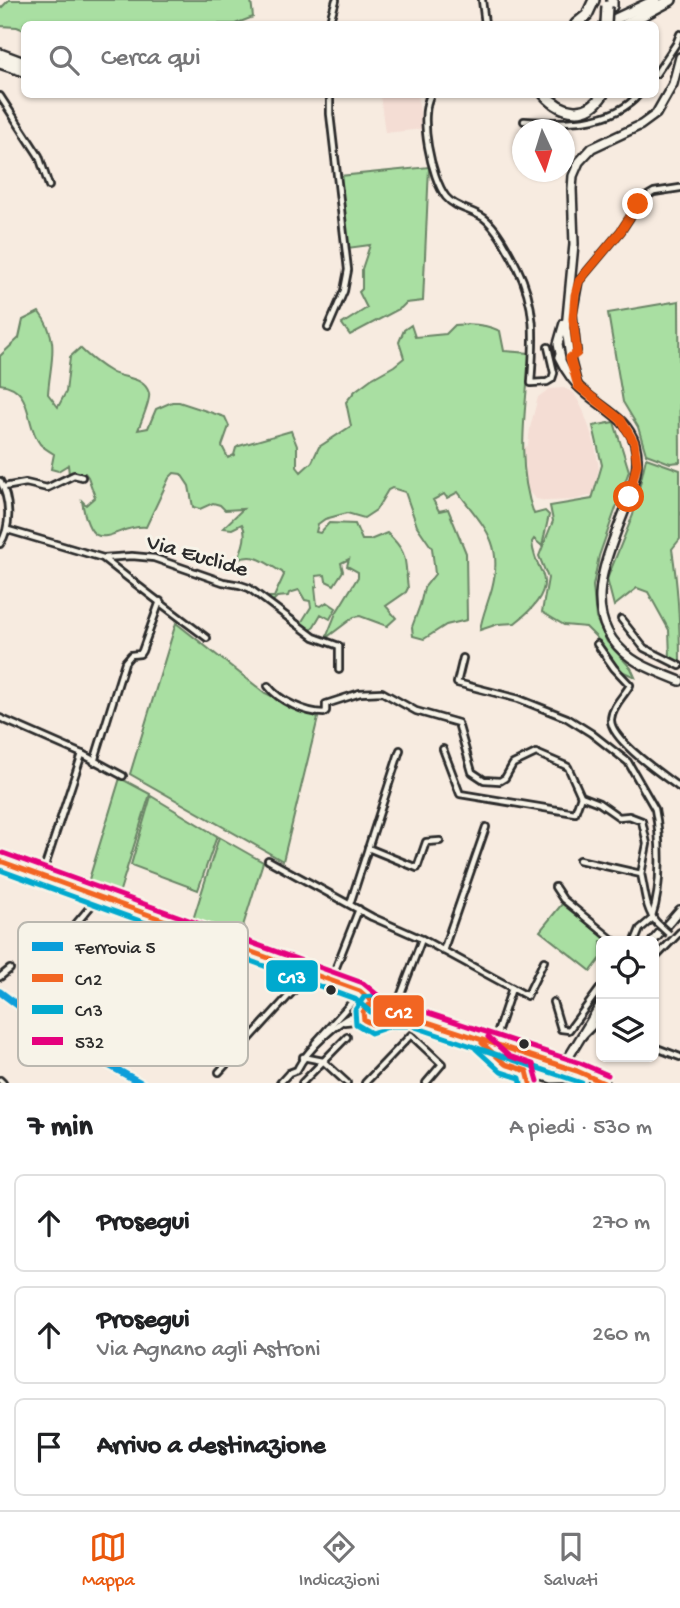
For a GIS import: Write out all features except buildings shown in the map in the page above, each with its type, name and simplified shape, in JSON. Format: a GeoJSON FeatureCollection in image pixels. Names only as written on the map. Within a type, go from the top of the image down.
{"type":"FeatureCollection","features":[{"type":"Feature","properties":{"kind":"highway"},"geometry":{"type":"LineString","coordinates":[[580,21],[587,15],[594,0]]}},
{"type":"Feature","properties":{"kind":"highway"},"geometry":{"type":"LineString","coordinates":[[613,21],[656,0]]}},
{"type":"Feature","properties":{"kind":"highway"},"geometry":{"type":"LineString","coordinates":[[632,21],[671,0]]}},
{"type":"Feature","properties":{"kind":"highway"},"geometry":{"type":"LineString","coordinates":[[607,21],[610,3]]}},
{"type":"Feature","properties":{"kind":"highway"},"geometry":{"type":"LineString","coordinates":[[0,54],[21,62]]}},
{"type":"Feature","properties":{"kind":"highway"},"geometry":{"type":"LineString","coordinates":[[0,63],[21,70]]}},
{"type":"Feature","properties":{"kind":"highway"},"geometry":{"type":"LineString","coordinates":[[548,98],[558,107],[574,112],[591,108],[598,98]]}},
{"type":"Feature","properties":{"kind":"highway"},"geometry":{"type":"LineString","coordinates":[[557,98],[564,104],[578,107],[596,98]]}},
{"type":"Feature","properties":{"kind":"main road"},"geometry":{"type":"LineString","coordinates":[[680,57],[673,84],[656,114],[641,125],[592,148],[576,169],[572,183],[573,257],[566,316],[558,345],[559,358],[570,378],[617,416],[629,430],[637,455],[634,484],[603,569],[600,593],[603,618],[610,634],[631,658],[680,681]]}},
{"type":"Feature","properties":{"kind":"main road"},"geometry":{"type":"LineString","coordinates":[[566,316],[578,386]]}},
{"type":"Feature","properties":{"kind":"main road"},"geometry":{"type":"LineString","coordinates":[[558,345],[563,342],[571,352]]}},
{"type":"Feature","properties":{"kind":"main road"},"geometry":{"type":"LineString","coordinates":[[559,358],[563,360],[571,352]]}},
{"type":"Feature","properties":{"kind":"main road"},"geometry":{"type":"LineString","coordinates":[[0,863],[41,875],[170,922]]}},
{"type":"Feature","properties":{"kind":"main road"},"geometry":{"type":"LineString","coordinates":[[0,863],[154,922]]}},
{"type":"Feature","properties":{"kind":"main road"},"geometry":{"type":"LineString","coordinates":[[657,936],[680,910]]}},
{"type":"Feature","properties":{"kind":"main road"},"geometry":{"type":"LineString","coordinates":[[248,951],[360,991],[382,1011],[380,1020]]}},
{"type":"Feature","properties":{"kind":"main road"},"geometry":{"type":"LineString","coordinates":[[248,956],[355,996],[361,1002],[363,1014],[372,1024],[389,1017],[418,1018]]}},
{"type":"Feature","properties":{"kind":"main road"},"geometry":{"type":"LineString","coordinates":[[363,1014],[368,1005],[396,1007],[418,1018],[577,1071],[604,1083]]}},
{"type":"Feature","properties":{"kind":"main road"},"geometry":{"type":"LineString","coordinates":[[557,1065],[570,1055],[596,1012]]}},
{"type":"Feature","properties":{"kind":"main road"},"geometry":{"type":"LineString","coordinates":[[479,1040],[505,1064],[557,1079],[578,1077],[595,1080]]}},
{"type":"Feature","properties":{"kind":"main road"},"geometry":{"type":"LineString","coordinates":[[505,1064],[504,1054],[514,1050]]}},
{"type":"Feature","properties":{"kind":"main road"},"geometry":{"type":"LineString","coordinates":[[570,1055],[572,1066],[577,1071]]}},
{"type":"Feature","properties":{"kind":"main road"},"geometry":{"type":"LineString","coordinates":[[557,1065],[561,1073],[557,1079]]}},
{"type":"Feature","properties":{"kind":"street"},"geometry":{"type":"LineString","coordinates":[[330,21],[336,0]]}},
{"type":"Feature","properties":{"kind":"street"},"geometry":{"type":"LineString","coordinates":[[482,0],[485,21]]}},
{"type":"Feature","properties":{"kind":"street"},"geometry":{"type":"LineString","coordinates":[[659,70],[680,34]]}},
{"type":"Feature","properties":{"kind":"street"},"geometry":{"type":"LineString","coordinates":[[0,96],[38,156],[49,186]]}},
{"type":"Feature","properties":{"kind":"street"},"geometry":{"type":"LineString","coordinates":[[328,328],[344,291],[348,270],[330,98]]}},
{"type":"Feature","properties":{"kind":"street"},"geometry":{"type":"LineString","coordinates":[[430,98],[425,118],[431,161],[441,188],[449,200],[488,222],[517,267],[531,300],[531,383],[547,382],[554,377],[548,347],[551,343],[558,345]]}},
{"type":"Feature","properties":{"kind":"street"},"geometry":{"type":"LineString","coordinates":[[575,122],[626,108],[635,98]]}},
{"type":"Feature","properties":{"kind":"street"},"geometry":{"type":"LineString","coordinates":[[571,352],[575,295],[579,281],[621,231],[642,199],[654,192],[680,188]]}},
{"type":"Feature","properties":{"kind":"street"},"geometry":{"type":"LineString","coordinates":[[4,487],[26,484],[47,488],[74,475],[82,477]]}},
{"type":"Feature","properties":{"kind":"street"},"geometry":{"type":"LineString","coordinates":[[0,481],[4,487],[8,530],[0,544]]}},
{"type":"Feature","properties":{"kind":"street","name":"Via Euclide"},"geometry":{"type":"LineString","coordinates":[[8,530],[103,558],[146,556],[249,588],[314,636],[339,646],[339,670]]}},
{"type":"Feature","properties":{"kind":"street"},"geometry":{"type":"LineString","coordinates":[[103,558],[207,638]]}},
{"type":"Feature","properties":{"kind":"street"},"geometry":{"type":"LineString","coordinates":[[94,762],[125,662],[142,651],[160,601]]}},
{"type":"Feature","properties":{"kind":"street"},"geometry":{"type":"LineString","coordinates":[[621,619],[644,648],[680,666]]}},
{"type":"Feature","properties":{"kind":"street"},"geometry":{"type":"LineString","coordinates":[[597,644],[630,685]]}},
{"type":"Feature","properties":{"kind":"street"},"geometry":{"type":"LineString","coordinates":[[463,658],[457,683],[499,693],[567,719],[628,762],[655,809],[661,850],[654,919],[640,929],[637,936]]}},
{"type":"Feature","properties":{"kind":"street"},"geometry":{"type":"LineString","coordinates":[[631,676],[630,685],[611,719],[613,733],[651,767],[680,788]]}},
{"type":"Feature","properties":{"kind":"street"},"geometry":{"type":"LineString","coordinates":[[268,686],[275,694],[315,713],[324,713],[326,704],[347,697],[382,692],[416,711],[458,723],[471,772],[484,780],[500,781],[505,778],[513,764],[536,753],[568,768],[581,796],[599,803],[619,817],[629,816],[642,821],[647,844],[640,874],[654,919],[672,936]]}},
{"type":"Feature","properties":{"kind":"street"},"geometry":{"type":"LineString","coordinates":[[0,718],[82,754],[123,776]]}},
{"type":"Feature","properties":{"kind":"street"},"geometry":{"type":"LineString","coordinates":[[443,749],[460,794],[575,813],[581,796]]}},
{"type":"Feature","properties":{"kind":"street"},"geometry":{"type":"LineString","coordinates":[[350,904],[400,750]]}},
{"type":"Feature","properties":{"kind":"street"},"geometry":{"type":"LineString","coordinates":[[41,875],[82,754]]}},
{"type":"Feature","properties":{"kind":"street"},"geometry":{"type":"LineString","coordinates":[[443,951],[486,827]]}},
{"type":"Feature","properties":{"kind":"street"},"geometry":{"type":"LineString","coordinates":[[368,848],[417,868],[426,842],[440,841]]}},
{"type":"Feature","properties":{"kind":"street"},"geometry":{"type":"LineString","coordinates":[[268,860],[527,996],[544,961]]}},
{"type":"Feature","properties":{"kind":"street"},"geometry":{"type":"LineString","coordinates":[[579,860],[640,874]]}},
{"type":"Feature","properties":{"kind":"street"},"geometry":{"type":"LineString","coordinates":[[555,887],[563,900],[608,936]]}},
{"type":"Feature","properties":{"kind":"street"},"geometry":{"type":"LineString","coordinates":[[78,922],[96,901]]}},
{"type":"Feature","properties":{"kind":"street"},"geometry":{"type":"LineString","coordinates":[[331,981],[359,909]]}},
{"type":"Feature","properties":{"kind":"street"},"geometry":{"type":"LineString","coordinates":[[659,953],[672,936],[680,932]]}},
{"type":"Feature","properties":{"kind":"street"},"geometry":{"type":"LineString","coordinates":[[422,939],[396,1007],[496,1036],[536,1051],[534,1057]]}},
{"type":"Feature","properties":{"kind":"street"},"geometry":{"type":"LineString","coordinates":[[0,977],[10,969]]}},
{"type":"Feature","properties":{"kind":"street"},"geometry":{"type":"LineString","coordinates":[[248,1040],[306,977]]}},
{"type":"Feature","properties":{"kind":"street"},"geometry":{"type":"LineString","coordinates":[[496,1036],[512,988]]}},
{"type":"Feature","properties":{"kind":"street"},"geometry":{"type":"LineString","coordinates":[[553,1002],[561,1028],[569,1030],[596,994]]}},
{"type":"Feature","properties":{"kind":"street"},"geometry":{"type":"LineString","coordinates":[[280,1083],[351,1003]]}},
{"type":"Feature","properties":{"kind":"street"},"geometry":{"type":"LineString","coordinates":[[303,1057],[350,1015],[363,1014]]}},
{"type":"Feature","properties":{"kind":"street"},"geometry":{"type":"LineString","coordinates":[[580,1038],[596,1022]]}},
{"type":"Feature","properties":{"kind":"street"},"geometry":{"type":"LineString","coordinates":[[365,1083],[411,1035],[442,1064],[426,1083]]}},
{"type":"Feature","properties":{"kind":"street"},"geometry":{"type":"LineString","coordinates":[[302,1083],[346,1037]]}},
{"type":"Feature","properties":{"kind":"street"},"geometry":{"type":"LineString","coordinates":[[659,1049],[680,1057]]}},
{"type":"Feature","properties":{"kind":"street"},"geometry":{"type":"LineString","coordinates":[[303,1057],[323,1061],[347,1083]]}},
{"type":"Feature","properties":{"kind":"street"},"geometry":{"type":"LineString","coordinates":[[219,1072],[224,1066]]}},
{"type":"Feature","properties":{"kind":"street"},"geometry":{"type":"LineString","coordinates":[[527,1071],[530,1083],[541,1076]]}},
{"type":"Feature","properties":{"kind":"shaded area"},"geometry":{"type":"Polygon","coordinates":[[[380,98],[418,98],[423,129],[385,133],[380,98]]]}},
{"type":"Feature","properties":{"kind":"shaded area"},"geometry":{"type":"Polygon","coordinates":[[[564,388],[574,393],[595,445],[599,469],[593,495],[574,500],[536,499],[527,490],[524,447],[528,446],[538,397],[549,389],[564,388]]]}},
{"type":"Feature","properties":{"kind":"green space"},"geometry":{"type":"Polygon","coordinates":[[[9,0],[251,0],[253,17],[243,21],[21,21],[21,29],[0,26],[0,9],[9,0]]]}},
{"type":"Feature","properties":{"kind":"green space"},"geometry":{"type":"Polygon","coordinates":[[[429,167],[423,301],[406,303],[350,335],[342,324],[367,308],[359,292],[362,289],[362,269],[370,245],[348,248],[343,228],[340,176],[429,167]]]}},
{"type":"Feature","properties":{"kind":"green space"},"geometry":{"type":"Polygon","coordinates":[[[679,301],[680,462],[670,463],[646,454],[638,427],[623,402],[608,313],[679,301]]]}},
{"type":"Feature","properties":{"kind":"green space"},"geometry":{"type":"Polygon","coordinates":[[[39,312],[46,322],[52,342],[48,394],[58,407],[66,392],[70,357],[80,348],[111,372],[138,381],[146,388],[149,401],[138,430],[148,428],[156,409],[179,402],[225,417],[229,426],[222,446],[228,458],[234,455],[239,446],[291,431],[297,446],[297,467],[301,472],[312,462],[319,447],[351,426],[346,402],[355,391],[404,358],[399,342],[404,330],[411,325],[415,337],[446,334],[455,325],[461,324],[484,325],[500,331],[504,351],[530,353],[523,434],[525,475],[534,514],[545,511],[549,515],[542,546],[534,539],[532,542],[544,580],[541,595],[532,608],[515,623],[498,624],[480,630],[492,588],[495,558],[493,546],[483,525],[458,492],[447,498],[444,494],[433,500],[439,511],[448,509],[466,553],[467,620],[446,625],[424,639],[413,636],[412,627],[424,588],[435,574],[432,548],[417,526],[405,492],[392,488],[388,490],[376,510],[364,518],[347,513],[325,519],[318,524],[316,532],[320,533],[329,523],[355,524],[362,540],[370,540],[387,533],[403,553],[408,588],[386,606],[396,618],[387,626],[360,616],[354,617],[326,638],[336,613],[358,577],[358,572],[347,566],[349,559],[341,563],[343,571],[334,585],[326,581],[325,575],[316,576],[317,605],[321,606],[327,602],[336,608],[330,619],[321,614],[311,631],[301,623],[311,607],[310,601],[305,600],[299,590],[289,593],[288,596],[277,597],[271,603],[268,600],[269,597],[274,597],[284,575],[282,572],[255,558],[237,560],[242,547],[244,528],[242,524],[232,529],[223,528],[243,509],[225,510],[213,503],[200,509],[193,507],[189,486],[181,474],[174,473],[169,478],[146,527],[98,536],[86,520],[82,501],[86,505],[95,497],[88,477],[85,473],[69,474],[68,465],[58,471],[51,469],[54,454],[40,444],[35,436],[23,399],[11,387],[0,384],[0,356],[19,338],[23,320],[39,312]]]}},
{"type":"Feature","properties":{"kind":"green space"},"geometry":{"type":"Polygon","coordinates":[[[614,422],[629,471],[599,556],[593,586],[596,618],[607,642],[631,668],[635,677],[619,670],[586,627],[564,625],[542,612],[548,578],[539,556],[553,521],[550,506],[592,499],[602,465],[593,426],[614,422]]]}},
{"type":"Feature","properties":{"kind":"green space"},"geometry":{"type":"Polygon","coordinates":[[[646,458],[680,470],[680,539],[672,549],[680,663],[670,658],[669,630],[648,592],[637,588],[614,606],[607,579],[633,515],[646,458]]]}},
{"type":"Feature","properties":{"kind":"green space"},"geometry":{"type":"Polygon","coordinates":[[[176,623],[265,693],[318,718],[283,861],[130,774],[176,623]]]}},
{"type":"Feature","properties":{"kind":"green space"},"geometry":{"type":"Polygon","coordinates":[[[120,778],[150,794],[118,897],[87,886],[120,778]]]}},
{"type":"Feature","properties":{"kind":"green space"},"geometry":{"type":"Polygon","coordinates":[[[151,796],[217,836],[198,890],[131,865],[151,796]]]}},
{"type":"Feature","properties":{"kind":"green space"},"geometry":{"type":"Polygon","coordinates":[[[219,837],[263,862],[244,922],[192,922],[219,837]]]}},
{"type":"Feature","properties":{"kind":"green space"},"geometry":{"type":"Polygon","coordinates":[[[562,904],[603,936],[596,936],[596,964],[591,971],[540,931],[562,904]]]}},
{"type":"Feature","properties":{"kind":"rail line","name":"5"},"geometry":{"type":"LineString","coordinates":[[0,992],[18,1005]]}},
{"type":"Feature","properties":{"kind":"rail line","name":"5"},"geometry":{"type":"LineString","coordinates":[[110,1066],[141,1083]]}},
{"type":"Feature","properties":{"kind":"transit line","name":"532"},"geometry":{"type":"LineString","coordinates":[[3,853],[194,922]]}},
{"type":"Feature","properties":{"kind":"transit line","name":"C12"},"geometry":{"type":"LineString","coordinates":[[0,861],[169,922]]}},
{"type":"Feature","properties":{"kind":"transit line","name":"C13"},"geometry":{"type":"LineString","coordinates":[[0,870],[143,922]]}},
{"type":"Feature","properties":{"kind":"transit line","name":"532"},"geometry":{"type":"LineString","coordinates":[[248,941],[363,983],[381,998],[413,1006],[608,1075]]}},
{"type":"Feature","properties":{"kind":"transit line","name":"C12"},"geometry":{"type":"LineString","coordinates":[[248,951],[360,991],[377,1006],[410,1014],[418,1019],[577,1071],[604,1083]]}},
{"type":"Feature","properties":{"kind":"transit line","name":"C13"},"geometry":{"type":"LineString","coordinates":[[248,960],[355,999],[373,1014],[407,1022],[582,1083]]}},
{"type":"Feature","properties":{"kind":"transit line","name":"C13"},"geometry":{"type":"LineString","coordinates":[[389,1008],[385,1001],[379,998],[364,997],[355,1010],[356,1024],[371,1033],[391,1026],[407,1026]]}},
{"type":"Feature","properties":{"kind":"transit line","name":"C12"},"geometry":{"type":"LineString","coordinates":[[382,1015],[380,1008],[368,1005],[363,1012],[364,1020],[372,1024],[389,1017],[407,1017]]}},
{"type":"Feature","properties":{"kind":"transit line","name":"532"},"geometry":{"type":"LineString","coordinates":[[488,1037],[509,1056],[533,1064],[538,1081]]}},
{"type":"Feature","properties":{"kind":"transit line","name":"C12"},"geometry":{"type":"LineString","coordinates":[[482,1043],[505,1064],[527,1071],[530,1083]]}},
{"type":"Feature","properties":{"kind":"transit line","name":"C13"},"geometry":{"type":"LineString","coordinates":[[476,1049],[501,1072],[520,1078],[521,1083]]}},
{"type":"Feature","properties":{"kind":"route"},"geometry":{"type":"LineString","coordinates":[[629,497],[637,464],[634,442],[629,430],[617,416],[578,386],[570,356],[577,353],[573,319],[579,281],[621,231],[638,204]]}}]}
